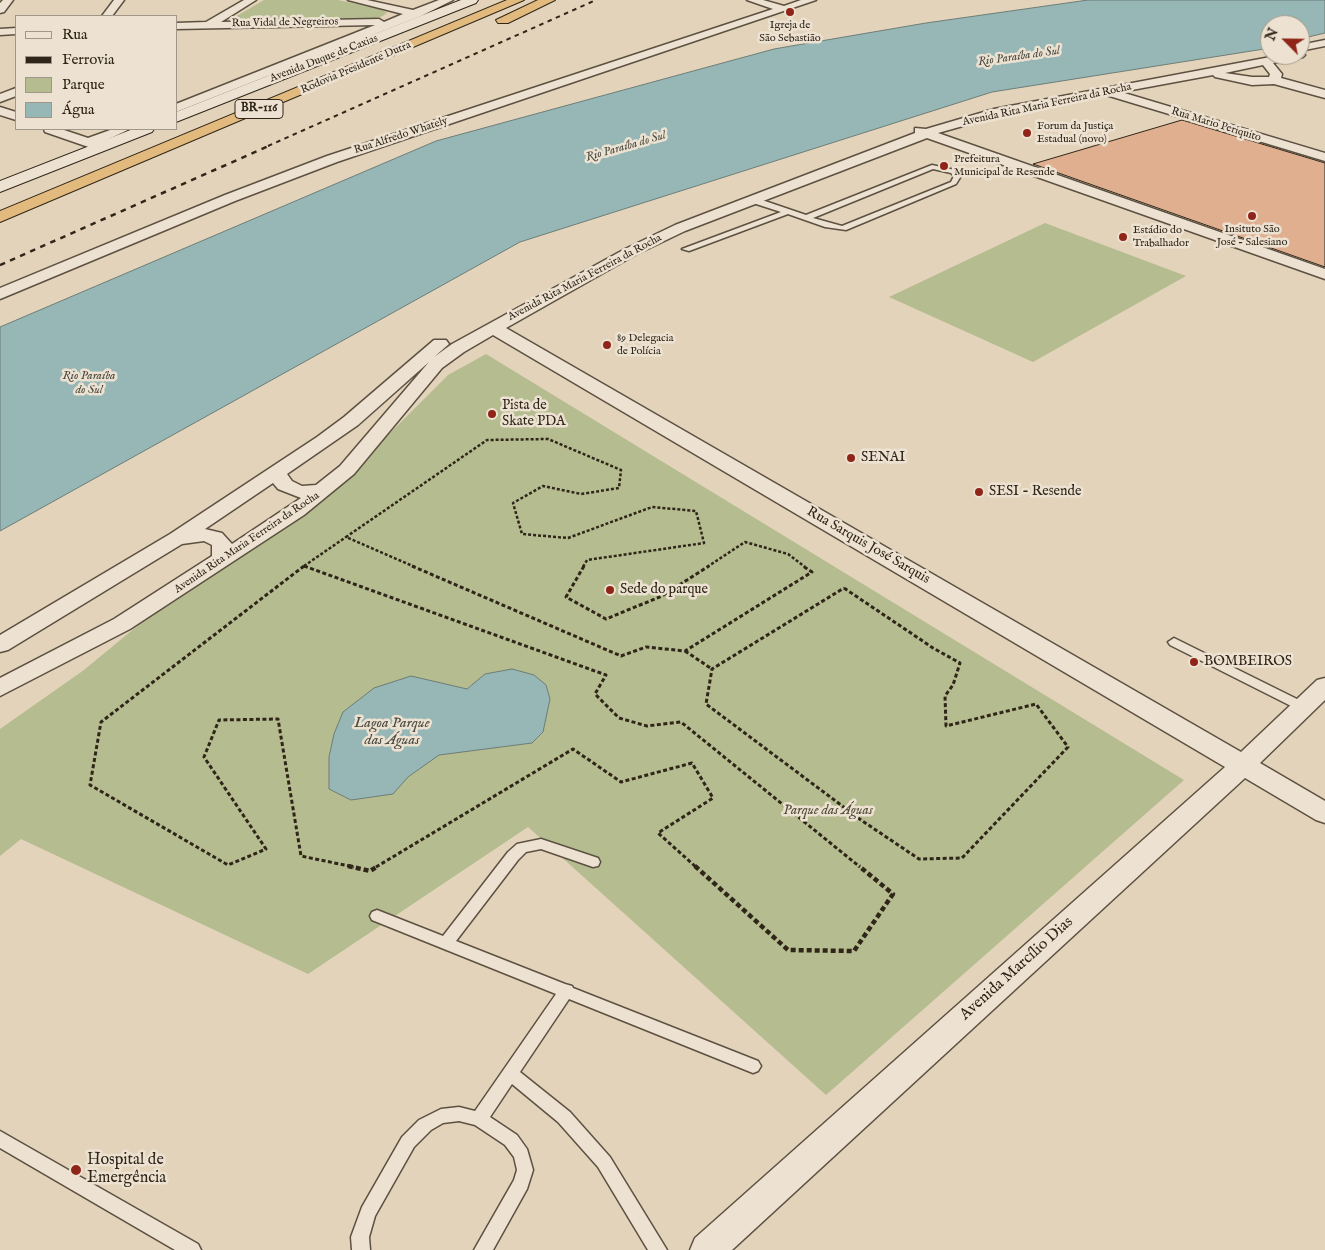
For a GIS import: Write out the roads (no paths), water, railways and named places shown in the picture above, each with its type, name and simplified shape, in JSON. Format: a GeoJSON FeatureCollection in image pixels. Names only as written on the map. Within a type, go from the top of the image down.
{"type":"FeatureCollection","features":[{"type":"Feature","properties":{"kind":"highway","name":"Rodovia Presidente Dutra"},"geometry":{"type":"LineString","coordinates":[[0,205],[501,0]]}},
{"type":"Feature","properties":{"kind":"highway","name":"Rodovia Presidente Dutra"},"geometry":{"type":"LineString","coordinates":[[0,217],[518,0]]}},
{"type":"Feature","properties":{"kind":"highway"},"geometry":{"type":"LineString","coordinates":[[396,68],[542,2]]}},
{"type":"Feature","properties":{"kind":"highway"},"geometry":{"type":"LineString","coordinates":[[45,198],[214,144]]}},
{"type":"Feature","properties":{"kind":"street"},"geometry":{"type":"LineString","coordinates":[[0,10],[8,0]]}},
{"type":"Feature","properties":{"kind":"street"},"geometry":{"type":"LineString","coordinates":[[108,15],[119,0]]}},
{"type":"Feature","properties":{"kind":"street"},"geometry":{"type":"LineString","coordinates":[[178,37],[208,25],[251,0]]}},
{"type":"Feature","properties":{"kind":"street"},"geometry":{"type":"LineString","coordinates":[[353,0],[430,17]]}},
{"type":"Feature","properties":{"kind":"street","name":"Avenida Duque de Caxias"},"geometry":{"type":"LineString","coordinates":[[178,107],[380,27],[395,26],[413,13],[448,0]]}},
{"type":"Feature","properties":{"kind":"street","name":"Avenida Duque de Caxias"},"geometry":{"type":"LineString","coordinates":[[178,116],[395,26],[430,17],[472,0]]}},
{"type":"Feature","properties":{"kind":"street"},"geometry":{"type":"LineString","coordinates":[[752,0],[784,9]]}},
{"type":"Feature","properties":{"kind":"street","name":"Rua Alfredo Whately"},"geometry":{"type":"LineString","coordinates":[[0,294],[230,198],[332,159],[811,0]]}},
{"type":"Feature","properties":{"kind":"street","name":"Rua Vidal de Negreiros"},"geometry":{"type":"LineString","coordinates":[[178,26],[395,26]]}},
{"type":"Feature","properties":{"kind":"street"},"geometry":{"type":"LineString","coordinates":[[0,32],[15,31]]}},
{"type":"Feature","properties":{"kind":"street","name":"Avenida Rita Maria Ferreira da Rocha"},"geometry":{"type":"LineString","coordinates":[[1310,50],[1324,48]]}},
{"type":"Feature","properties":{"kind":"street","name":"Avenida Rita Maria Ferreira da Rocha"},"geometry":{"type":"LineString","coordinates":[[0,688],[114,629],[222,561],[324,491],[352,464],[407,396],[436,364],[458,348],[492,328],[630,252],[680,228],[977,110],[1260,59]]}},
{"type":"Feature","properties":{"kind":"street","name":"Avenida Rita Maria Ferreira da Rocha"},"geometry":{"type":"LineString","coordinates":[[0,645],[177,538],[351,422],[432,350],[610,249],[640,234],[921,132],[994,113],[1209,72],[1260,60]]}},
{"type":"Feature","properties":{"kind":"street"},"geometry":{"type":"LineString","coordinates":[[1272,65],[1276,74],[1274,80]]}},
{"type":"Feature","properties":{"kind":"street"},"geometry":{"type":"LineString","coordinates":[[1209,72],[1238,80],[1274,80],[1325,94]]}},
{"type":"Feature","properties":{"kind":"street"},"geometry":{"type":"LineString","coordinates":[[0,98],[15,92]]}},
{"type":"Feature","properties":{"kind":"street","name":"Rua Mario Periquito"},"geometry":{"type":"LineString","coordinates":[[1106,92],[1325,157]]}},
{"type":"Feature","properties":{"kind":"street"},"geometry":{"type":"LineString","coordinates":[[0,111],[15,116]]}},
{"type":"Feature","properties":{"kind":"street"},"geometry":{"type":"LineString","coordinates":[[53,130],[94,145],[143,130]]}},
{"type":"Feature","properties":{"kind":"street"},"geometry":{"type":"LineString","coordinates":[[0,186],[94,145],[122,130]]}},
{"type":"Feature","properties":{"kind":"street"},"geometry":{"type":"LineString","coordinates":[[921,132],[1325,274]]}},
{"type":"Feature","properties":{"kind":"street","name":"Rua Sarquis José Sarquis"},"geometry":{"type":"LineString","coordinates":[[492,328],[1325,813]]}},
{"type":"Feature","properties":{"kind":"street"},"geometry":{"type":"LineString","coordinates":[[275,473],[284,486],[299,492],[324,491]]}},
{"type":"Feature","properties":{"kind":"street"},"geometry":{"type":"LineString","coordinates":[[177,538],[204,535],[215,538],[221,542],[224,550],[222,561]]}},
{"type":"Feature","properties":{"kind":"street","name":"Avenida Marcílio Dias"},"geometry":{"type":"LineString","coordinates":[[707,1250],[1243,764],[1325,686]]}},
{"type":"Feature","properties":{"kind":"lane"},"geometry":{"type":"LineString","coordinates":[[753,200],[806,218],[843,228],[954,183],[958,176],[953,171],[932,167],[806,218]]}},
{"type":"Feature","properties":{"kind":"lane"},"geometry":{"type":"LineString","coordinates":[[686,249],[787,212]]}},
{"type":"Feature","properties":{"kind":"lane"},"geometry":{"type":"LineString","coordinates":[[1174,642],[1303,707]]}},
{"type":"Feature","properties":{"kind":"lane"},"geometry":{"type":"LineString","coordinates":[[446,943],[513,856],[522,848],[541,844],[593,862]]}},
{"type":"Feature","properties":{"kind":"lane"},"geometry":{"type":"LineString","coordinates":[[377,916],[567,990],[753,1066]]}},
{"type":"Feature","properties":{"kind":"lane"},"geometry":{"type":"LineString","coordinates":[[479,1119],[567,990]]}},
{"type":"Feature","properties":{"kind":"lane"},"geometry":{"type":"LineString","coordinates":[[510,1073],[564,1117],[604,1162],[658,1250]]}},
{"type":"Feature","properties":{"kind":"lane"},"geometry":{"type":"LineString","coordinates":[[361,1250],[360,1237],[368,1213],[408,1142],[425,1125],[441,1116],[460,1114],[479,1119],[511,1140],[521,1154],[525,1170],[521,1183],[483,1250]]}},
{"type":"Feature","properties":{"kind":"lane"},"geometry":{"type":"LineString","coordinates":[[0,1139],[192,1250]]}},
{"type":"Feature","properties":{"kind":"water","name":"Rio Paraíba do Sul"},"geometry":{"type":"Polygon","coordinates":[[[1088,0],[1325,0],[1325,33],[1310,37],[1310,15],[1260,15],[1260,50],[992,92],[520,242],[0,531],[0,327],[436,141],[774,49],[926,23],[1088,0]]]}},
{"type":"Feature","properties":{"kind":"water","name":"Lagoa Parque das Águas"},"geometry":{"type":"Polygon","coordinates":[[[512,669],[534,675],[546,685],[550,699],[543,732],[532,743],[439,755],[408,777],[393,794],[351,800],[329,789],[329,757],[334,734],[343,712],[374,688],[411,676],[467,689],[485,674],[512,669]]]}},
{"type":"Feature","properties":{"kind":"railway"},"geometry":{"type":"LineString","coordinates":[[268,146],[596,0]]}},
{"type":"Feature","properties":{"kind":"railway"},"geometry":{"type":"LineString","coordinates":[[0,265],[271,145]]}},
{"type":"Feature","properties":{"kind":"place","name":"Igreja de São Sebastião"},"geometry":{"type":"Point","coordinates":[790,12]}},
{"type":"Feature","properties":{"kind":"place","name":"Forum da Justiça Estadual (novo)"},"geometry":{"type":"Point","coordinates":[1027,133]}},
{"type":"Feature","properties":{"kind":"place","name":"Prefeitura Municipal de Resende"},"geometry":{"type":"Point","coordinates":[944,166]}},
{"type":"Feature","properties":{"kind":"place","name":"Insituto São José - Salesiano"},"geometry":{"type":"Point","coordinates":[1252,216]}},
{"type":"Feature","properties":{"kind":"place","name":"Estádio do Trabalhador"},"geometry":{"type":"Point","coordinates":[1123,237]}},
{"type":"Feature","properties":{"kind":"place","name":"89 Delegacia de Polícia"},"geometry":{"type":"Point","coordinates":[607,345]}},
{"type":"Feature","properties":{"kind":"place","name":"Pista de Skate PDA"},"geometry":{"type":"Point","coordinates":[492,414]}},
{"type":"Feature","properties":{"kind":"place","name":"SENAI"},"geometry":{"type":"Point","coordinates":[851,458]}},
{"type":"Feature","properties":{"kind":"place","name":"SESI - Resende"},"geometry":{"type":"Point","coordinates":[979,492]}},
{"type":"Feature","properties":{"kind":"place","name":"Sede do parque"},"geometry":{"type":"Point","coordinates":[610,590]}},
{"type":"Feature","properties":{"kind":"place","name":"BOMBEIROS"},"geometry":{"type":"Point","coordinates":[1194,662]}},
{"type":"Feature","properties":{"kind":"place","name":"Hospital de Emergência"},"geometry":{"type":"Point","coordinates":[76,1170]}},
{"type":"Feature","properties":{"kind":"park label","name":"Parque das Águas"},"geometry":{"type":"Point","coordinates":[828,811]}}]}
